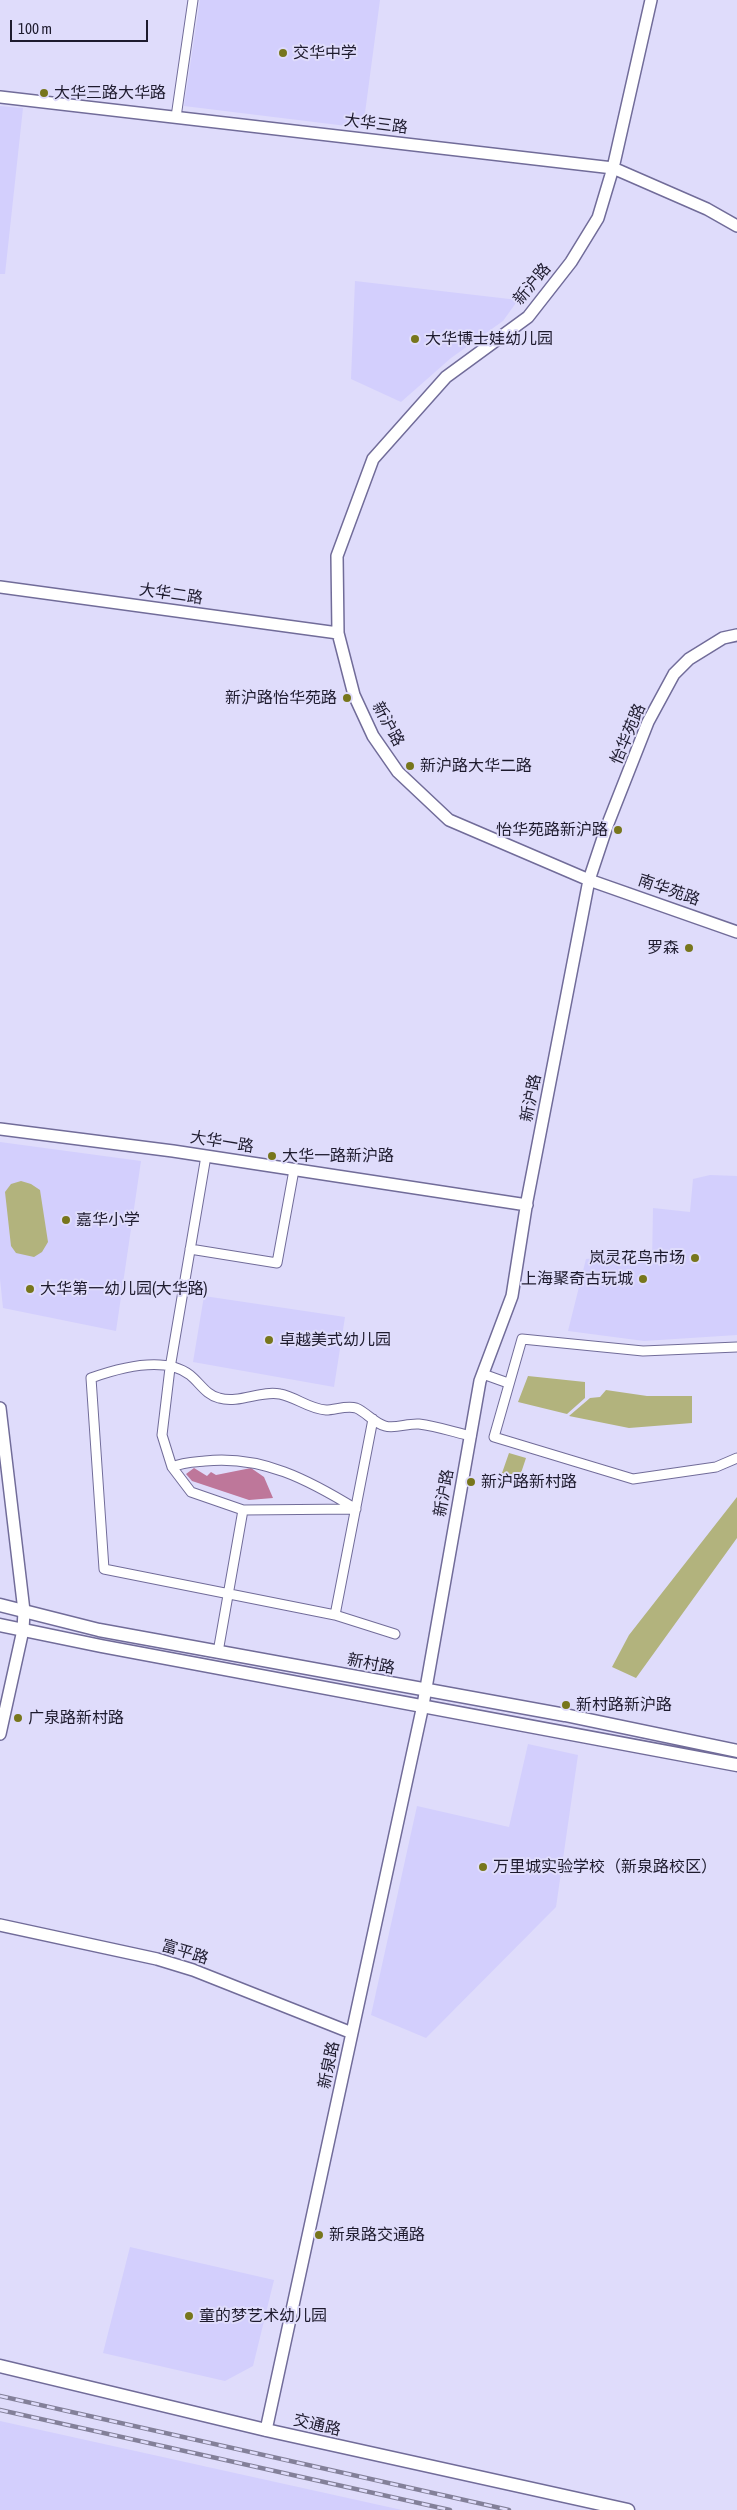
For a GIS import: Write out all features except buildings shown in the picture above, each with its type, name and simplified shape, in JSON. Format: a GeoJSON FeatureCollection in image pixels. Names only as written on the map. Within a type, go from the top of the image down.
{"type":"FeatureCollection","features":[{"type":"Feature","properties":{"kind":"main road","name":"新村路"},"geometry":{"type":"LineString","coordinates":[[0,1605],[99,1630],[425,1691],[565,1714],[737,1751]]}},
{"type":"Feature","properties":{"kind":"main road","name":"新村路"},"geometry":{"type":"LineString","coordinates":[[0,1625],[111,1648],[737,1765]]}},
{"type":"Feature","properties":{"kind":"main road","name":"交通路"},"geometry":{"type":"LineString","coordinates":[[0,2366],[266,2430],[628,2510]]}},
{"type":"Feature","properties":{"kind":"street"},"geometry":{"type":"LineString","coordinates":[[176,117],[193,0]]}},
{"type":"Feature","properties":{"kind":"street","name":"新沪路"},"geometry":{"type":"LineString","coordinates":[[423,1705],[483,1374],[512,1296],[527,1205],[589,880],[449,820],[398,772],[373,736],[354,695],[338,633],[337,556],[373,459],[446,377],[528,317],[571,262],[598,218],[613,168],[651,0]]}},
{"type":"Feature","properties":{"kind":"street","name":"大华三路"},"geometry":{"type":"LineString","coordinates":[[0,97],[613,168],[707,209],[737,226]]}},
{"type":"Feature","properties":{"kind":"street","name":"大华二路"},"geometry":{"type":"LineString","coordinates":[[0,587],[338,633]]}},
{"type":"Feature","properties":{"kind":"street","name":"怡华苑路"},"geometry":{"type":"LineString","coordinates":[[589,880],[607,826],[648,722],[674,674],[689,659],[723,638],[737,635]]}},
{"type":"Feature","properties":{"kind":"street","name":"南华苑路"},"geometry":{"type":"LineString","coordinates":[[589,880],[737,932]]}},
{"type":"Feature","properties":{"kind":"street","name":"大华一路"},"geometry":{"type":"LineString","coordinates":[[0,1128],[206,1156],[527,1205]]}},
{"type":"Feature","properties":{"kind":"street"},"geometry":{"type":"LineString","coordinates":[[206,1156],[170,1368],[162,1435],[172,1467],[191,1492],[243,1510],[356,1509]]}},
{"type":"Feature","properties":{"kind":"street"},"geometry":{"type":"LineString","coordinates":[[190,1249],[277,1263],[294,1170]]}},
{"type":"Feature","properties":{"kind":"street"},"geometry":{"type":"LineString","coordinates":[[737,1346],[643,1351],[522,1339],[494,1438],[633,1479],[716,1467],[737,1458]]}},
{"type":"Feature","properties":{"kind":"street"},"geometry":{"type":"LineString","coordinates":[[395,1634],[335,1615],[104,1569],[91,1378],[118,1368],[151,1365],[170,1368],[190,1375],[202,1388],[220,1398],[246,1398],[277,1393],[318,1409],[354,1407],[385,1426],[419,1424],[471,1436]]}},
{"type":"Feature","properties":{"kind":"street"},"geometry":{"type":"LineString","coordinates":[[483,1374],[508,1383]]}},
{"type":"Feature","properties":{"kind":"street"},"geometry":{"type":"LineString","coordinates":[[0,1408],[24,1611],[23,1630],[0,1734]]}},
{"type":"Feature","properties":{"kind":"street"},"geometry":{"type":"LineString","coordinates":[[335,1615],[374,1419]]}},
{"type":"Feature","properties":{"kind":"street"},"geometry":{"type":"LineString","coordinates":[[172,1467],[180,1463],[214,1460],[248,1461],[279,1469],[313,1482],[356,1509]]}},
{"type":"Feature","properties":{"kind":"street"},"geometry":{"type":"LineString","coordinates":[[218,1652],[243,1510]]}},
{"type":"Feature","properties":{"kind":"street","name":"新泉路"},"geometry":{"type":"LineString","coordinates":[[266,2430],[423,1705]]}},
{"type":"Feature","properties":{"kind":"street","name":"富平路"},"geometry":{"type":"LineString","coordinates":[[0,1925],[156,1959],[194,1970],[352,2033]]}},
{"type":"Feature","properties":{"kind":"shaded area","name":"交华中学"},"geometry":{"type":"Polygon","coordinates":[[[200,0],[380,0],[363,128],[184,106],[200,0]]]}},
{"type":"Feature","properties":{"kind":"shaded area"},"geometry":{"type":"Polygon","coordinates":[[[0,106],[23,108],[5,274],[0,274],[0,106]]]}},
{"type":"Feature","properties":{"kind":"shaded area","name":"大华博士娃幼儿园"},"geometry":{"type":"Polygon","coordinates":[[[355,281],[518,300],[503,321],[451,358],[401,402],[351,379],[355,281]]]}},
{"type":"Feature","properties":{"kind":"shaded area","name":"嘉华小学"},"geometry":{"type":"Polygon","coordinates":[[[0,1142],[141,1161],[116,1331],[3,1308],[0,1279],[0,1142]]]}},
{"type":"Feature","properties":{"kind":"shaded area","name":"岚灵花鸟市场"},"geometry":{"type":"Polygon","coordinates":[[[710,1175],[737,1176],[737,1335],[644,1341],[568,1331],[586,1259],[607,1257],[652,1263],[653,1208],[690,1212],[693,1179],[710,1175]]]}},
{"type":"Feature","properties":{"kind":"shaded area","name":"卓越美式幼儿园"},"geometry":{"type":"Polygon","coordinates":[[[204,1296],[345,1317],[334,1387],[193,1362],[204,1296]]]}},
{"type":"Feature","properties":{"kind":"shaded area"},"geometry":{"type":"Polygon","coordinates":[[[194,1468],[207,1476],[211,1472],[216,1475],[251,1468],[264,1477],[273,1498],[249,1500],[192,1481],[186,1474],[194,1468]]]}},
{"type":"Feature","properties":{"kind":"shaded area","name":"万里城实验学校（新泉路校区）"},"geometry":{"type":"Polygon","coordinates":[[[528,1744],[578,1755],[556,1907],[426,2038],[371,2015],[417,1806],[509,1827],[528,1744]]]}},
{"type":"Feature","properties":{"kind":"shaded area","name":"童的梦艺术幼儿园"},"geometry":{"type":"Polygon","coordinates":[[[130,2247],[274,2280],[253,2366],[225,2381],[103,2353],[130,2247]]]}},
{"type":"Feature","properties":{"kind":"shaded area"},"geometry":{"type":"Polygon","coordinates":[[[0,2421],[402,2510],[0,2510],[0,2421]]]}},
{"type":"Feature","properties":{"kind":"green space"},"geometry":{"type":"Polygon","coordinates":[[[21,1181],[31,1184],[40,1190],[48,1242],[42,1252],[34,1257],[16,1253],[11,1246],[5,1192],[11,1184],[21,1181]]]}},
{"type":"Feature","properties":{"kind":"green space"},"geometry":{"type":"Polygon","coordinates":[[[528,1376],[585,1382],[585,1398],[567,1414],[518,1402],[528,1376]]]}},
{"type":"Feature","properties":{"kind":"green space"},"geometry":{"type":"Polygon","coordinates":[[[606,1390],[647,1396],[692,1396],[692,1423],[629,1428],[569,1416],[590,1398],[600,1397],[606,1390]]]}},
{"type":"Feature","properties":{"kind":"green space"},"geometry":{"type":"Polygon","coordinates":[[[509,1453],[526,1458],[519,1479],[502,1473],[509,1453]]]}},
{"type":"Feature","properties":{"kind":"green space"},"geometry":{"type":"Polygon","coordinates":[[[737,1497],[737,1538],[636,1678],[612,1667],[629,1635],[737,1497]]]}},
{"type":"Feature","properties":{"kind":"railway"},"geometry":{"type":"LineString","coordinates":[[0,2396],[509,2510]]}},
{"type":"Feature","properties":{"kind":"railway"},"geometry":{"type":"LineString","coordinates":[[0,2410],[450,2510]]}},
{"type":"Feature","properties":{"kind":"place","name":"交华中学"},"geometry":{"type":"Point","coordinates":[283,53]}},
{"type":"Feature","properties":{"kind":"place","name":"大华三路大华路"},"geometry":{"type":"Point","coordinates":[44,93]}},
{"type":"Feature","properties":{"kind":"place","name":"大华博士娃幼儿园"},"geometry":{"type":"Point","coordinates":[415,339]}},
{"type":"Feature","properties":{"kind":"place","name":"新沪路怡华苑路"},"geometry":{"type":"Point","coordinates":[347,698]}},
{"type":"Feature","properties":{"kind":"place","name":"新沪路大华二路"},"geometry":{"type":"Point","coordinates":[410,766]}},
{"type":"Feature","properties":{"kind":"place","name":"怡华苑路新沪路"},"geometry":{"type":"Point","coordinates":[618,830]}},
{"type":"Feature","properties":{"kind":"place","name":"罗森"},"geometry":{"type":"Point","coordinates":[689,948]}},
{"type":"Feature","properties":{"kind":"place","name":"大华一路新沪路"},"geometry":{"type":"Point","coordinates":[272,1156]}},
{"type":"Feature","properties":{"kind":"place","name":"嘉华小学"},"geometry":{"type":"Point","coordinates":[66,1220]}},
{"type":"Feature","properties":{"kind":"place","name":"岚灵花鸟市场"},"geometry":{"type":"Point","coordinates":[695,1258]}},
{"type":"Feature","properties":{"kind":"place","name":"上海聚奇古玩城"},"geometry":{"type":"Point","coordinates":[643,1279]}},
{"type":"Feature","properties":{"kind":"place","name":"大华第一幼儿园(大华路)"},"geometry":{"type":"Point","coordinates":[30,1289]}},
{"type":"Feature","properties":{"kind":"place","name":"卓越美式幼儿园"},"geometry":{"type":"Point","coordinates":[269,1340]}},
{"type":"Feature","properties":{"kind":"place","name":"新沪路新村路"},"geometry":{"type":"Point","coordinates":[471,1482]}},
{"type":"Feature","properties":{"kind":"place","name":"新村路新沪路"},"geometry":{"type":"Point","coordinates":[566,1705]}},
{"type":"Feature","properties":{"kind":"place","name":"广泉路新村路"},"geometry":{"type":"Point","coordinates":[18,1718]}},
{"type":"Feature","properties":{"kind":"place","name":"万里城实验学校（新泉路校区）"},"geometry":{"type":"Point","coordinates":[483,1867]}},
{"type":"Feature","properties":{"kind":"place","name":"新泉路交通路"},"geometry":{"type":"Point","coordinates":[319,2235]}},
{"type":"Feature","properties":{"kind":"place","name":"童的梦艺术幼儿园"},"geometry":{"type":"Point","coordinates":[189,2316]}}]}
